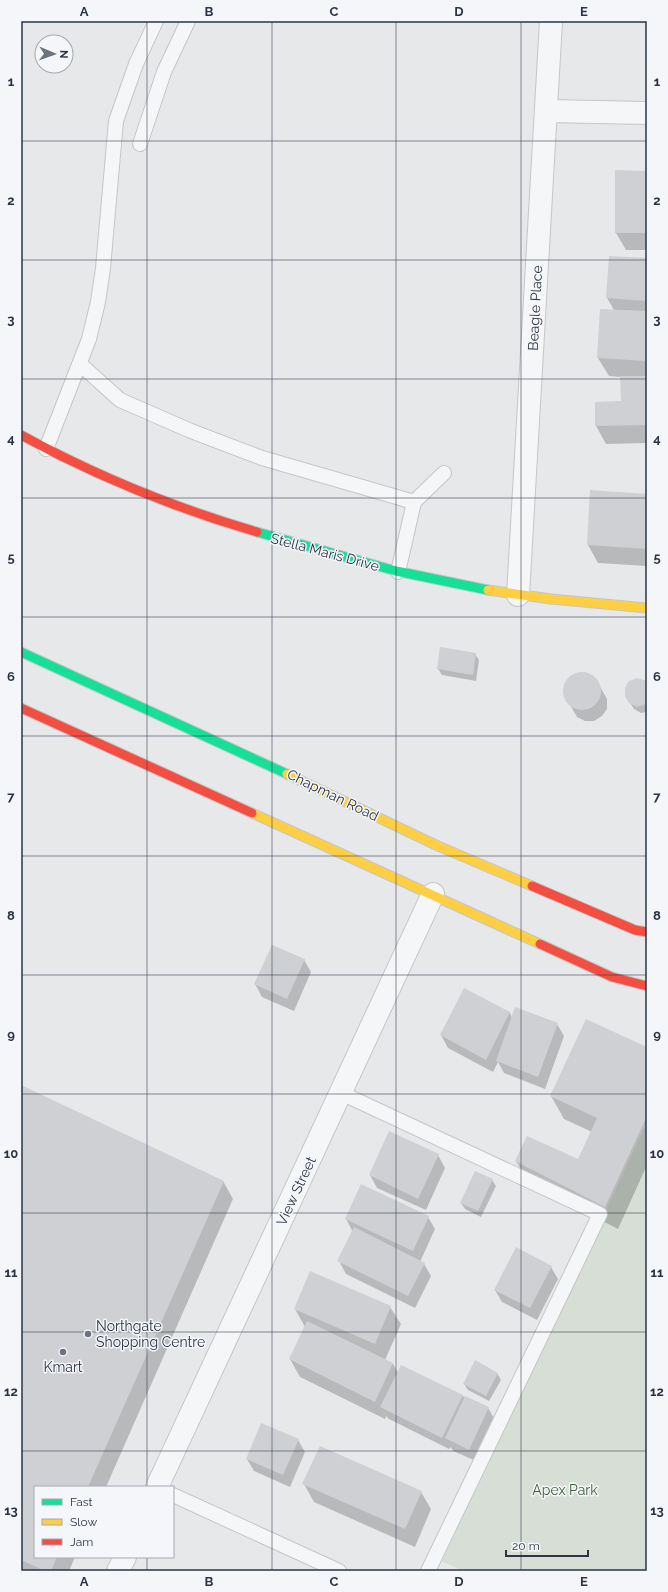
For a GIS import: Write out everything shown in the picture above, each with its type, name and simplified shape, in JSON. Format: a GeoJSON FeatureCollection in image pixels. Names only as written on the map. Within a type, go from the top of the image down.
{"type":"FeatureCollection","features":[{"type":"Feature","properties":{"kind":"main road","name":"Stella Maris Drive"},"geometry":{"type":"LineString","coordinates":[[21,435],[46,449],[154,498],[236,527],[398,572],[518,595],[647,608]]}},
{"type":"Feature","properties":{"kind":"main road","name":"Chapman Road"},"geometry":{"type":"LineString","coordinates":[[21,652],[271,766],[438,846],[635,930],[647,932]]}},
{"type":"Feature","properties":{"kind":"main road"},"geometry":{"type":"LineString","coordinates":[[21,708],[433,894],[612,977],[647,986]]}},
{"type":"Feature","properties":{"kind":"street","name":"Beagle Place"},"geometry":{"type":"LineString","coordinates":[[518,595],[551,21]]}},
{"type":"Feature","properties":{"kind":"street"},"geometry":{"type":"LineString","coordinates":[[546,111],[647,113]]}},
{"type":"Feature","properties":{"kind":"street","name":"View Street"},"geometry":{"type":"LineString","coordinates":[[157,1486],[433,894]]}},
{"type":"Feature","properties":{"kind":"street"},"geometry":{"type":"LineString","coordinates":[[118,1571],[124,1558]]}},
{"type":"Feature","properties":{"kind":"lane"},"geometry":{"type":"LineString","coordinates":[[46,449],[89,339],[98,302],[116,122],[136,64],[156,21]]}},
{"type":"Feature","properties":{"kind":"lane"},"geometry":{"type":"LineString","coordinates":[[140,144],[164,72],[188,21]]}},
{"type":"Feature","properties":{"kind":"lane"},"geometry":{"type":"LineString","coordinates":[[80,364],[120,400],[191,431],[262,458],[414,502]]}},
{"type":"Feature","properties":{"kind":"lane"},"geometry":{"type":"LineString","coordinates":[[398,572],[414,502],[444,473]]}},
{"type":"Feature","properties":{"kind":"lane"},"geometry":{"type":"LineString","coordinates":[[341,1093],[600,1214],[428,1571]]}},
{"type":"Feature","properties":{"kind":"lane"},"geometry":{"type":"LineString","coordinates":[[174,1495],[339,1571]]}},
{"type":"Feature","properties":{"kind":"green space","name":"Apex Park"},"geometry":{"type":"Polygon","coordinates":[[[647,1122],[647,1571],[463,1571],[442,1561],[647,1122]]]}},
{"type":"Feature","properties":{"kind":"building"},"geometry":{"type":"Polygon","coordinates":[[[615,170],[647,171],[647,233],[615,233],[615,170]]]}},
{"type":"Feature","properties":{"kind":"building"},"geometry":{"type":"Polygon","coordinates":[[[609,256],[647,258],[647,301],[606,298],[609,256]]]}},
{"type":"Feature","properties":{"kind":"building"},"geometry":{"type":"Polygon","coordinates":[[[600,309],[647,311],[647,361],[597,358],[600,309]]]}},
{"type":"Feature","properties":{"kind":"building"},"geometry":{"type":"Polygon","coordinates":[[[620,376],[647,376],[647,425],[595,426],[595,402],[621,401],[620,376]]]}},
{"type":"Feature","properties":{"kind":"building"},"geometry":{"type":"Polygon","coordinates":[[[590,490],[647,494],[647,549],[587,545],[590,490]]]}},
{"type":"Feature","properties":{"kind":"building"},"geometry":{"type":"Polygon","coordinates":[[[440,647],[476,653],[473,675],[437,669],[440,647]]]}},
{"type":"Feature","properties":{"kind":"building"},"geometry":{"type":"Polygon","coordinates":[[[582,672],[595,678],[601,691],[595,704],[582,710],[569,704],[563,691],[569,678],[582,672]]]}},
{"type":"Feature","properties":{"kind":"building"},"geometry":{"type":"Polygon","coordinates":[[[637,678],[647,681],[647,704],[637,707],[629,703],[625,696],[625,688],[629,681],[637,678]]]}},
{"type":"Feature","properties":{"kind":"building"},"geometry":{"type":"Polygon","coordinates":[[[272,945],[305,959],[287,999],[254,984],[272,945]]]}},
{"type":"Feature","properties":{"kind":"building"},"geometry":{"type":"Polygon","coordinates":[[[464,988],[510,1012],[486,1060],[440,1035],[464,988]]]}},
{"type":"Feature","properties":{"kind":"building"},"geometry":{"type":"Polygon","coordinates":[[[515,1007],[558,1023],[538,1077],[496,1061],[515,1007]]]}},
{"type":"Feature","properties":{"kind":"building"},"geometry":{"type":"Polygon","coordinates":[[[586,1019],[647,1047],[647,1116],[605,1207],[515,1161],[527,1136],[578,1159],[597,1118],[550,1096],[586,1019]]]}},
{"type":"Feature","properties":{"kind":"building","name":"Northgate Shopping Centre"},"geometry":{"type":"Polygon","coordinates":[[[21,1085],[224,1181],[88,1486],[34,1486],[34,1558],[57,1558],[51,1571],[45,1571],[21,1560],[21,1085]]]}},
{"type":"Feature","properties":{"kind":"building"},"geometry":{"type":"Polygon","coordinates":[[[389,1131],[439,1154],[418,1199],[369,1175],[389,1131]]]}},
{"type":"Feature","properties":{"kind":"building"},"geometry":{"type":"Polygon","coordinates":[[[475,1171],[493,1179],[478,1211],[460,1203],[475,1171]]]}},
{"type":"Feature","properties":{"kind":"building"},"geometry":{"type":"Polygon","coordinates":[[[361,1184],[429,1216],[413,1251],[345,1219],[361,1184]]]}},
{"type":"Feature","properties":{"kind":"building"},"geometry":{"type":"Polygon","coordinates":[[[354,1227],[425,1263],[408,1296],[337,1261],[354,1227]]]}},
{"type":"Feature","properties":{"kind":"building"},"geometry":{"type":"Polygon","coordinates":[[[516,1247],[552,1266],[530,1308],[494,1290],[516,1247]]]}},
{"type":"Feature","properties":{"kind":"building"},"geometry":{"type":"Polygon","coordinates":[[[310,1271],[391,1306],[375,1344],[294,1309],[310,1271]]]}},
{"type":"Feature","properties":{"kind":"building"},"geometry":{"type":"Polygon","coordinates":[[[307,1321],[393,1363],[375,1402],[289,1359],[307,1321]]]}},
{"type":"Feature","properties":{"kind":"building"},"geometry":{"type":"Polygon","coordinates":[[[475,1360],[498,1373],[486,1396],[463,1384],[475,1360]]]}},
{"type":"Feature","properties":{"kind":"building"},"geometry":{"type":"Polygon","coordinates":[[[401,1365],[463,1395],[442,1438],[380,1407],[401,1365]]]}},
{"type":"Feature","properties":{"kind":"building"},"geometry":{"type":"Polygon","coordinates":[[[465,1396],[489,1407],[469,1450],[445,1438],[465,1396]]]}},
{"type":"Feature","properties":{"kind":"building"},"geometry":{"type":"Polygon","coordinates":[[[261,1423],[299,1439],[283,1475],[246,1459],[261,1423]]]}},
{"type":"Feature","properties":{"kind":"building"},"geometry":{"type":"Polygon","coordinates":[[[320,1446],[422,1491],[405,1529],[302,1484],[320,1446]]]}},
{"type":"Feature","properties":{"kind":"traffic: fast"},"geometry":{"type":"LineString","coordinates":[[257,532],[396,571],[488,590]]}},
{"type":"Feature","properties":{"kind":"traffic: fast"},"geometry":{"type":"LineString","coordinates":[[21,652],[287,774]]}},
{"type":"Feature","properties":{"kind":"traffic: slow"},"geometry":{"type":"LineString","coordinates":[[488,590],[551,599],[647,608]]}},
{"type":"Feature","properties":{"kind":"traffic: slow"},"geometry":{"type":"LineString","coordinates":[[287,774],[438,846],[532,886]]}},
{"type":"Feature","properties":{"kind":"traffic: slow"},"geometry":{"type":"LineString","coordinates":[[252,813],[540,944]]}},
{"type":"Feature","properties":{"kind":"traffic: jam"},"geometry":{"type":"LineString","coordinates":[[21,435],[78,464],[136,490],[226,523],[257,532]]}},
{"type":"Feature","properties":{"kind":"traffic: jam"},"geometry":{"type":"LineString","coordinates":[[21,708],[252,813]]}},
{"type":"Feature","properties":{"kind":"traffic: jam"},"geometry":{"type":"LineString","coordinates":[[532,886],[635,930],[647,932]]}},
{"type":"Feature","properties":{"kind":"traffic: jam"},"geometry":{"type":"LineString","coordinates":[[540,944],[612,977],[647,986]]}},
{"type":"Feature","properties":{"kind":"place","name":"Northgate Shopping Centre"},"geometry":{"type":"Point","coordinates":[88,1334]}},
{"type":"Feature","properties":{"kind":"place","name":"Kmart"},"geometry":{"type":"Point","coordinates":[63,1352]}}]}
